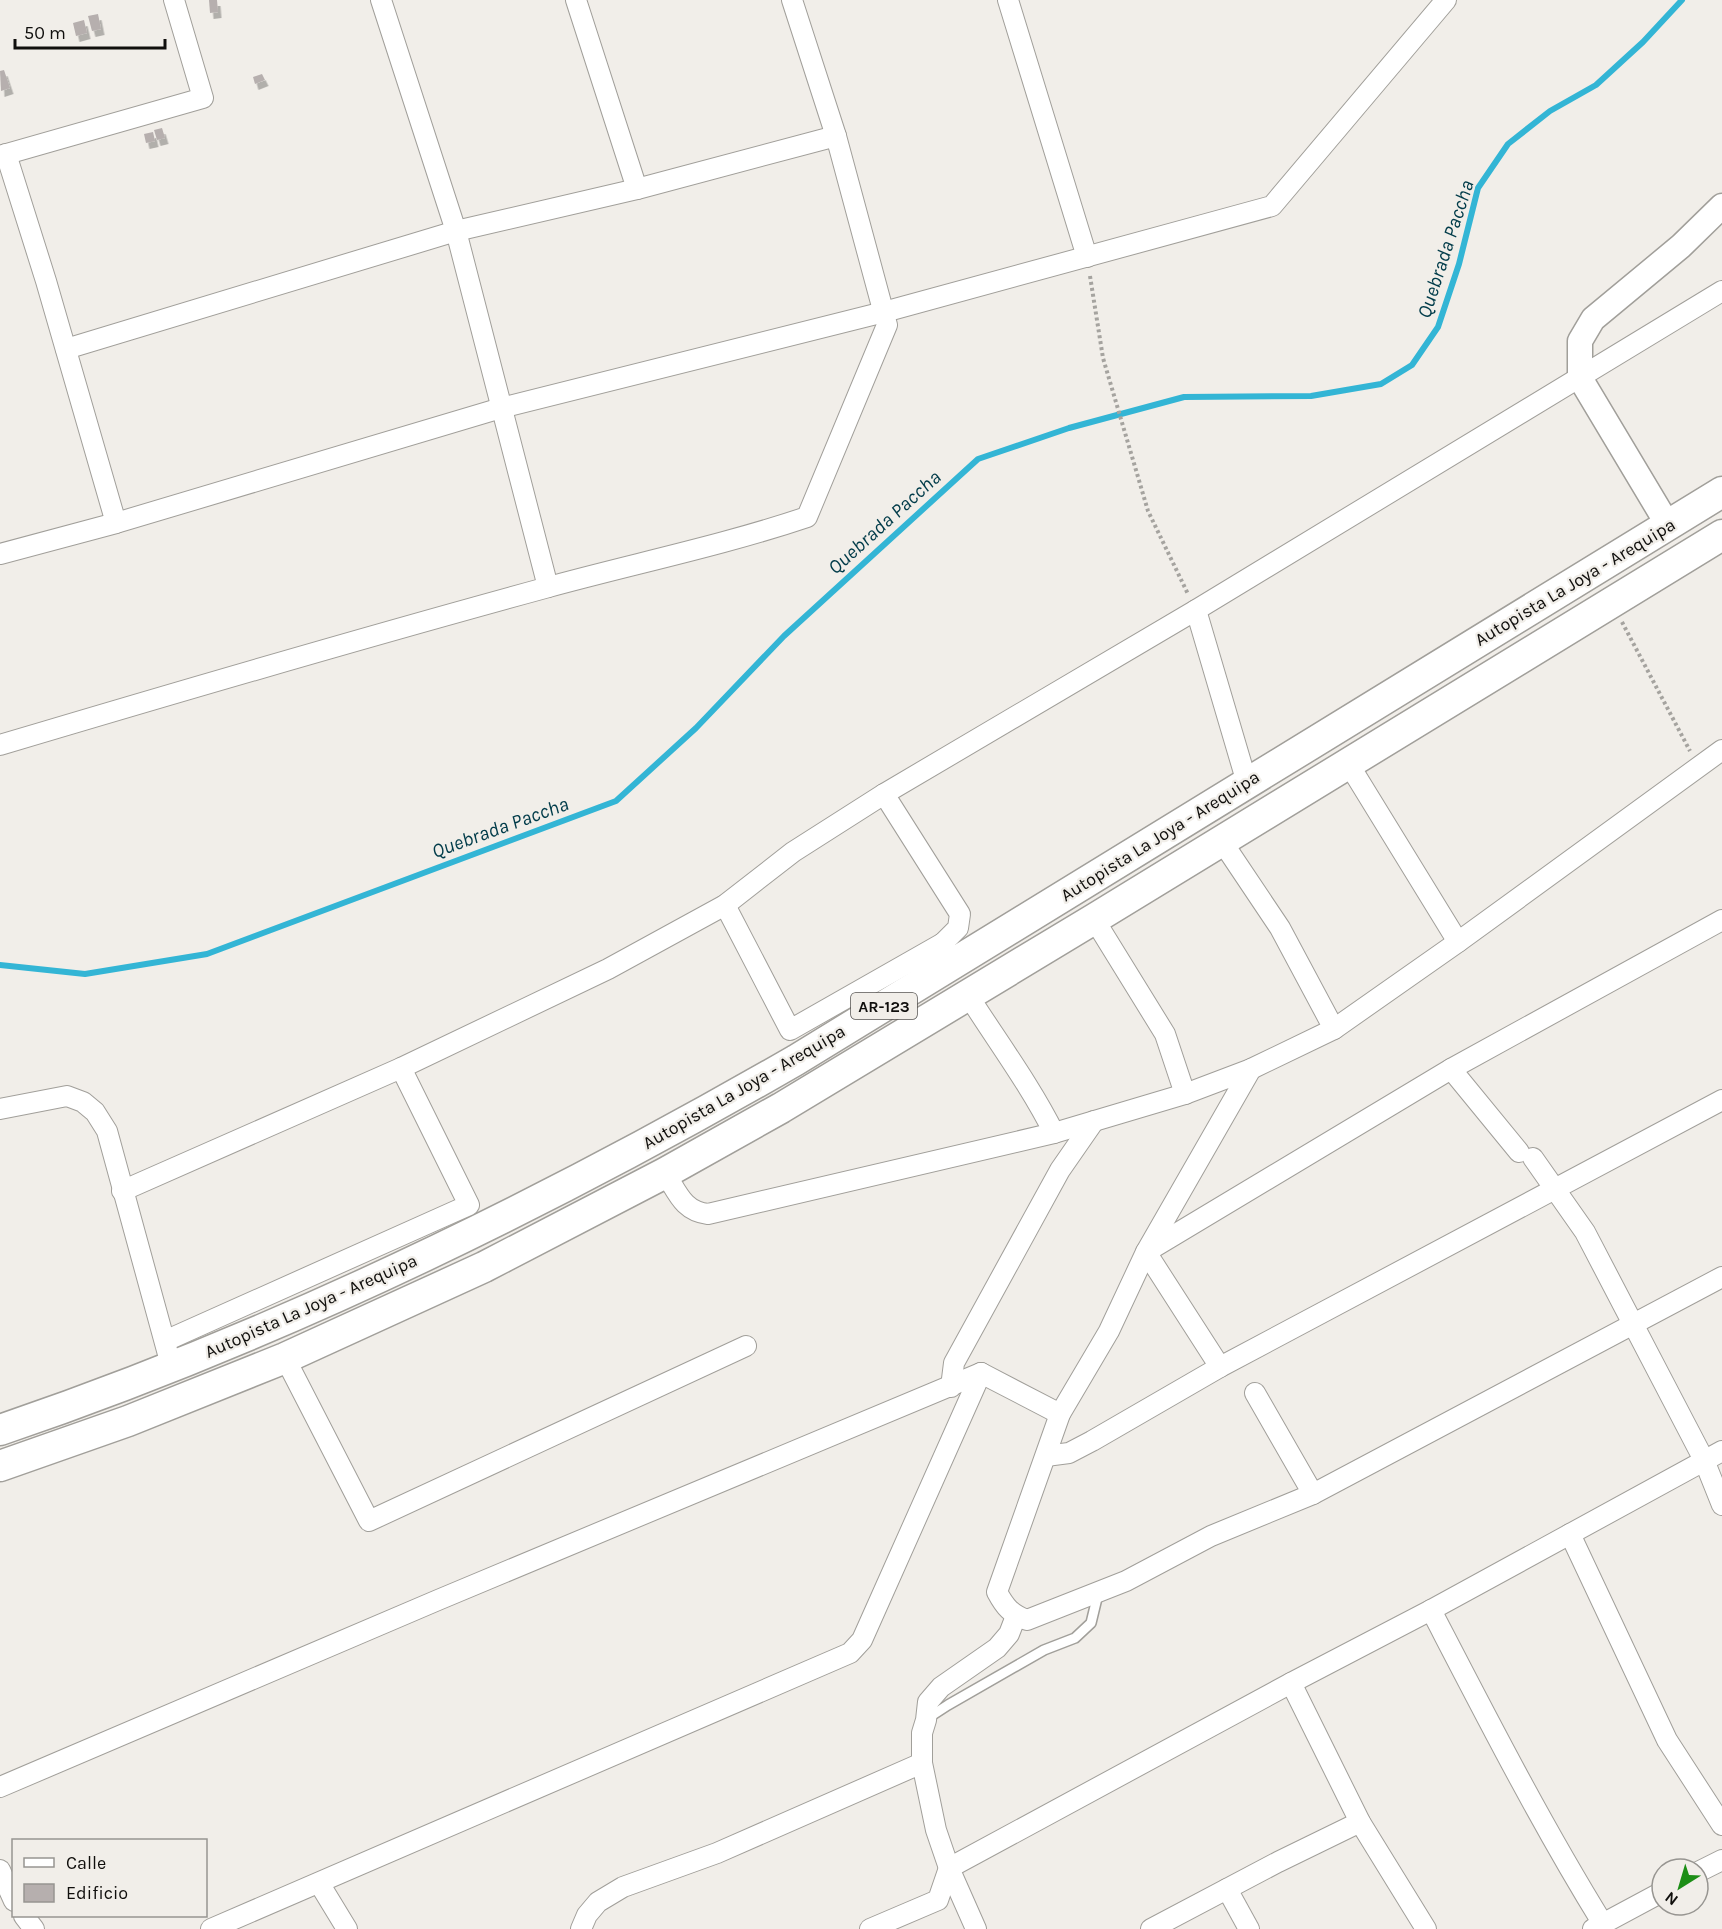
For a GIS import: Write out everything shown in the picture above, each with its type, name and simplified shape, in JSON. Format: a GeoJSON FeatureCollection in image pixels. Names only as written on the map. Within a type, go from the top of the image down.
{"type":"FeatureCollection","features":[{"type":"Feature","properties":{"kind":"main road","name":"Autopista La Joya - Arequipa"},"geometry":{"type":"LineString","coordinates":[[0,1430],[60,1409],[168,1354],[303,1311],[479,1230],[716,1106],[796,1060],[948,953],[1247,783],[1722,492]]}},
{"type":"Feature","properties":{"kind":"main road","name":"Autopista La Joya - Arequipa"},"geometry":{"type":"LineString","coordinates":[[0,1466],[129,1421],[285,1358],[484,1267],[665,1173],[781,1108],[1722,535]]}},
{"type":"Feature","properties":{"kind":"street"},"geometry":{"type":"LineString","coordinates":[[116,523],[66,349],[3,155],[203,98],[174,0]]}},
{"type":"Feature","properties":{"kind":"street"},"geometry":{"type":"LineString","coordinates":[[381,0],[456,231],[548,587]]}},
{"type":"Feature","properties":{"kind":"street"},"geometry":{"type":"LineString","coordinates":[[576,0],[637,189]]}},
{"type":"Feature","properties":{"kind":"street"},"geometry":{"type":"LineString","coordinates":[[0,746],[204,684],[548,587],[752,536],[807,517],[887,325],[836,136],[792,0]]}},
{"type":"Feature","properties":{"kind":"street"},"geometry":{"type":"LineString","coordinates":[[1008,0],[1087,257]]}},
{"type":"Feature","properties":{"kind":"street"},"geometry":{"type":"LineString","coordinates":[[0,555],[116,523],[501,408],[884,312],[1272,206],[1446,0]]}},
{"type":"Feature","properties":{"kind":"street"},"geometry":{"type":"LineString","coordinates":[[66,349],[456,231],[637,189],[836,136]]}},
{"type":"Feature","properties":{"kind":"street"},"geometry":{"type":"LineString","coordinates":[[1668,525],[1581,378],[1580,341],[1593,319],[1681,246],[1722,206]]}},
{"type":"Feature","properties":{"kind":"street"},"geometry":{"type":"LineString","coordinates":[[122,1191],[401,1068],[608,969],[725,905],[794,852],[884,794],[1196,610],[1722,291]]}},
{"type":"Feature","properties":{"kind":"street"},"geometry":{"type":"LineString","coordinates":[[1196,610],[1247,783]]}},
{"type":"Feature","properties":{"kind":"street"},"geometry":{"type":"LineString","coordinates":[[665,1173],[687,1208],[696,1213],[708,1214],[1054,1133],[1185,1094],[1251,1069],[1334,1029],[1722,750]]}},
{"type":"Feature","properties":{"kind":"street"},"geometry":{"type":"LineString","coordinates":[[1348,764],[1458,942]]}},
{"type":"Feature","properties":{"kind":"street"},"geometry":{"type":"LineString","coordinates":[[725,905],[790,1030],[948,953],[958,928],[960,914],[884,794]]}},
{"type":"Feature","properties":{"kind":"street"},"geometry":{"type":"LineString","coordinates":[[1221,840],[1280,928],[1334,1029]]}},
{"type":"Feature","properties":{"kind":"street"},"geometry":{"type":"LineString","coordinates":[[1094,919],[1165,1034],[1185,1094]]}},
{"type":"Feature","properties":{"kind":"street"},"geometry":{"type":"LineString","coordinates":[[1146,1252],[1451,1069],[1722,920]]}},
{"type":"Feature","properties":{"kind":"street"},"geometry":{"type":"LineString","coordinates":[[968,995],[1037,1100],[1054,1133]]}},
{"type":"Feature","properties":{"kind":"street"},"geometry":{"type":"LineString","coordinates":[[0,1109],[67,1096],[83,1102],[95,1112],[107,1131],[168,1354],[469,1205],[401,1068]]}},
{"type":"Feature","properties":{"kind":"street"},"geometry":{"type":"LineString","coordinates":[[1251,1069],[1146,1252],[1109,1331],[1060,1414],[997,1592],[1005,1608],[1016,1616],[1027,1620],[1126,1581],[1211,1536],[1313,1494],[1722,1276]]}},
{"type":"Feature","properties":{"kind":"street"},"geometry":{"type":"LineString","coordinates":[[1451,1069],[1556,1189],[1585,1232],[1704,1460],[1722,1505]]}},
{"type":"Feature","properties":{"kind":"street"},"geometry":{"type":"LineString","coordinates":[[1046,1456],[1069,1453],[1220,1367],[1722,1100]]}},
{"type":"Feature","properties":{"kind":"street"},"geometry":{"type":"LineString","coordinates":[[951,1387],[954,1363],[1060,1170],[1094,1121]]}},
{"type":"Feature","properties":{"kind":"street"},"geometry":{"type":"LineString","coordinates":[[1146,1252],[1220,1367]]}},
{"type":"Feature","properties":{"kind":"street"},"geometry":{"type":"LineString","coordinates":[[285,1358],[369,1521],[746,1346]]}},
{"type":"Feature","properties":{"kind":"street"},"geometry":{"type":"LineString","coordinates":[[981,1373],[1060,1414]]}},
{"type":"Feature","properties":{"kind":"street"},"geometry":{"type":"LineString","coordinates":[[0,1787],[981,1373]]}},
{"type":"Feature","properties":{"kind":"street"},"geometry":{"type":"LineString","coordinates":[[211,1929],[850,1653],[862,1640],[981,1373]]}},
{"type":"Feature","properties":{"kind":"street"},"geometry":{"type":"LineString","coordinates":[[1255,1393],[1313,1494]]}},
{"type":"Feature","properties":{"kind":"street"},"geometry":{"type":"LineString","coordinates":[[870,1929],[938,1900],[949,1868],[1722,1451]]}},
{"type":"Feature","properties":{"kind":"street"},"geometry":{"type":"LineString","coordinates":[[1570,1534],[1667,1740],[1722,1825]]}},
{"type":"Feature","properties":{"kind":"street"},"geometry":{"type":"LineString","coordinates":[[1431,1610],[1598,1926],[1650,1898]]}},
{"type":"Feature","properties":{"kind":"street"},"geometry":{"type":"LineString","coordinates":[[976,1929],[949,1868],[936,1830],[922,1763],[922,1733],[928,1702],[941,1687],[997,1648],[1009,1634],[1016,1616]]}},
{"type":"Feature","properties":{"kind":"street"},"geometry":{"type":"LineString","coordinates":[[1291,1683],[1360,1822],[1426,1929]]}},
{"type":"Feature","properties":{"kind":"street"},"geometry":{"type":"LineString","coordinates":[[581,1929],[587,1915],[598,1902],[623,1887],[717,1853],[922,1763]]}},
{"type":"Feature","properties":{"kind":"street"},"geometry":{"type":"LineString","coordinates":[[1151,1929],[1360,1822]]}},
{"type":"Feature","properties":{"kind":"street"},"geometry":{"type":"LineString","coordinates":[[0,1870],[12,1897]]}},
{"type":"Feature","properties":{"kind":"street"},"geometry":{"type":"LineString","coordinates":[[319,1883],[347,1929]]}},
{"type":"Feature","properties":{"kind":"street"},"geometry":{"type":"LineString","coordinates":[[1227,1889],[1249,1929]]}},
{"type":"Feature","properties":{"kind":"street"},"geometry":{"type":"LineString","coordinates":[[25,1917],[34,1929]]}},
{"type":"Feature","properties":{"kind":"lane"},"geometry":{"type":"LineString","coordinates":[[926,1720],[1044,1650],[1075,1638],[1091,1623],[1098,1591]]}},
{"type":"Feature","properties":{"kind":"path"},"geometry":{"type":"LineString","coordinates":[[1087,257],[1103,358],[1148,511],[1196,610]]}},
{"type":"Feature","properties":{"kind":"path"},"geometry":{"type":"LineString","coordinates":[[1612,603],[1699,768]]}},
{"type":"Feature","properties":{"kind":"building"},"geometry":{"type":"Polygon","coordinates":[[[209,0],[217,0],[218,12],[210,13],[209,0]]]}},
{"type":"Feature","properties":{"kind":"building"},"geometry":{"type":"Polygon","coordinates":[[[98,14],[101,29],[92,31],[88,16],[98,14]]]}},
{"type":"Feature","properties":{"kind":"building"},"geometry":{"type":"Polygon","coordinates":[[[84,20],[87,33],[76,36],[73,23],[84,20]]]}},
{"type":"Feature","properties":{"kind":"building"},"geometry":{"type":"Polygon","coordinates":[[[4,70],[10,88],[1,91],[0,71],[4,70]]]}},
{"type":"Feature","properties":{"kind":"building"},"geometry":{"type":"Polygon","coordinates":[[[262,74],[265,80],[255,84],[253,77],[262,74]]]}},
{"type":"Feature","properties":{"kind":"building"},"geometry":{"type":"Polygon","coordinates":[[[162,128],[165,138],[157,140],[154,130],[162,128]]]}},
{"type":"Feature","properties":{"kind":"building"},"geometry":{"type":"Polygon","coordinates":[[[153,132],[155,141],[146,143],[144,134],[153,132]]]}},
{"type":"Feature","properties":{"kind":"waterway","name":"Quebrada Paccha"},"geometry":{"type":"LineString","coordinates":[[0,965],[85,974],[207,954],[616,801],[696,728],[784,636],[978,459],[1069,428],[1184,397],[1311,396],[1381,384],[1412,365],[1438,327],[1459,264],[1478,188],[1508,144],[1550,111],[1596,85],[1643,42],[1682,0]]}}]}
